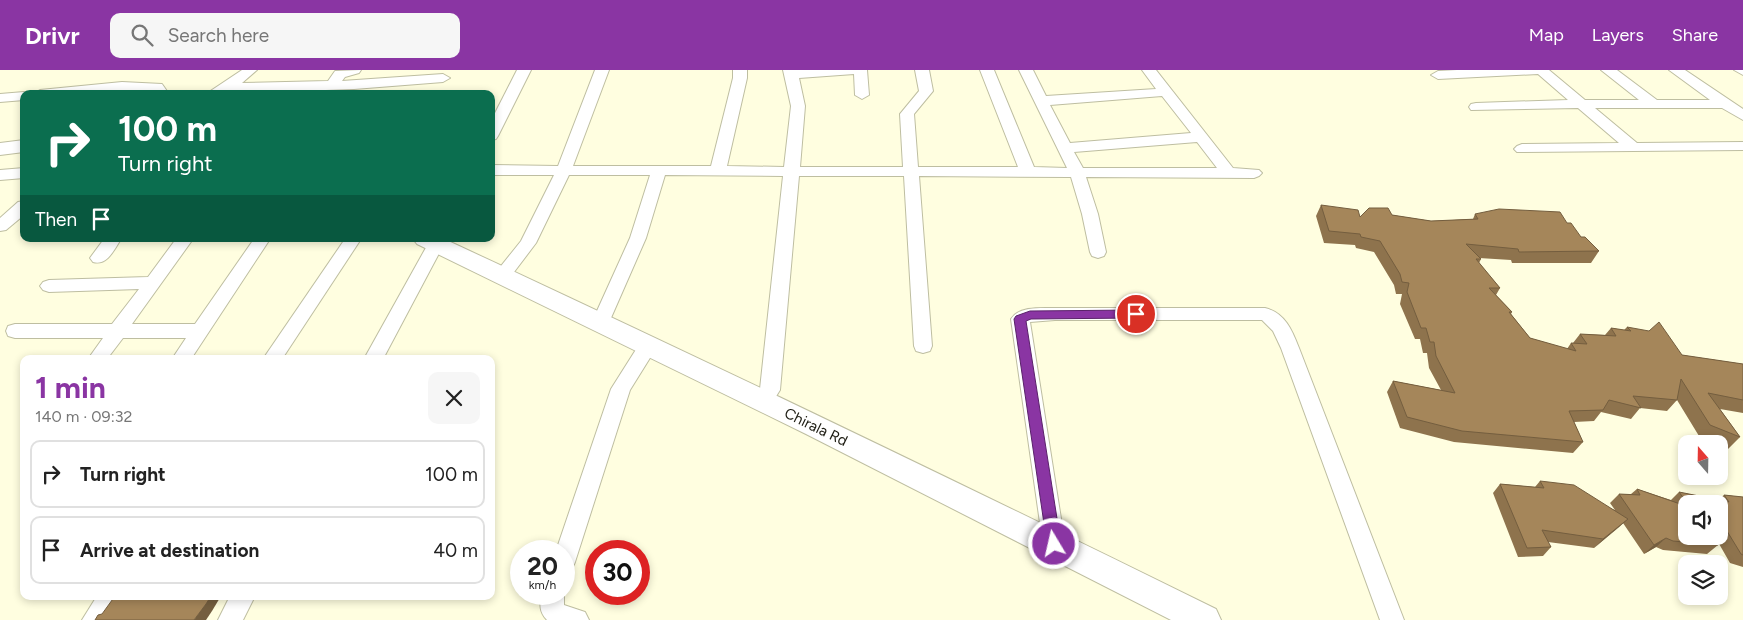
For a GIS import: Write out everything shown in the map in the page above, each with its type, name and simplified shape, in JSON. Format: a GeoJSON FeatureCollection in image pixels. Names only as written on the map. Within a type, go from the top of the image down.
{"type":"FeatureCollection","features":[{"type":"Feature","properties":{"kind":"main road"},"geometry":{"type":"LineString","coordinates":[[0,149],[20,146]]}},
{"type":"Feature","properties":{"kind":"main road","name":"Chirala Rd"},"geometry":{"type":"LineString","coordinates":[[432,242],[649,345],[1054,544],[1204,620]]}},
{"type":"Feature","properties":{"kind":"street"},"geometry":{"type":"LineString","coordinates":[[222,90],[242,78],[250,70]]}},
{"type":"Feature","properties":{"kind":"street"},"geometry":{"type":"LineString","coordinates":[[333,85],[340,74],[354,70]]}},
{"type":"Feature","properties":{"kind":"street"},"geometry":{"type":"LineString","coordinates":[[495,128],[524,70]]}},
{"type":"Feature","properties":{"kind":"street"},"geometry":{"type":"LineString","coordinates":[[502,276],[528,243],[564,170],[602,70]]}},
{"type":"Feature","properties":{"kind":"street"},"geometry":{"type":"LineString","coordinates":[[718,170],[740,78],[740,70]]}},
{"type":"Feature","properties":{"kind":"street"},"geometry":{"type":"LineString","coordinates":[[763,401],[770,390],[798,106],[791,72],[860,70],[862,95]]}},
{"type":"Feature","properties":{"kind":"street"},"geometry":{"type":"LineString","coordinates":[[922,70],[926,91],[907,114],[923,346]]}},
{"type":"Feature","properties":{"kind":"street"},"geometry":{"type":"LineString","coordinates":[[987,70],[1028,172]]}},
{"type":"Feature","properties":{"kind":"street"},"geometry":{"type":"LineString","coordinates":[[1026,70],[1077,172],[1090,214],[1098,252]]}},
{"type":"Feature","properties":{"kind":"street"},"geometry":{"type":"LineString","coordinates":[[1149,70],[1229,173]]}},
{"type":"Feature","properties":{"kind":"street"},"geometry":{"type":"LineString","coordinates":[[1438,75],[1541,70],[1633,148]]}},
{"type":"Feature","properties":{"kind":"street"},"geometry":{"type":"LineString","coordinates":[[1608,70],[1654,104]]}},
{"type":"Feature","properties":{"kind":"street"},"geometry":{"type":"LineString","coordinates":[[1676,70],[1743,116]]}},
{"type":"Feature","properties":{"kind":"street"},"geometry":{"type":"LineString","coordinates":[[239,90],[333,85],[353,89],[443,78],[436,90]]}},
{"type":"Feature","properties":{"kind":"street"},"geometry":{"type":"LineString","coordinates":[[81,90],[122,86],[157,87],[159,90]]}},
{"type":"Feature","properties":{"kind":"street"},"geometry":{"type":"LineString","coordinates":[[1042,100],[1166,92]]}},
{"type":"Feature","properties":{"kind":"street"},"geometry":{"type":"LineString","coordinates":[[0,98],[20,96]]}},
{"type":"Feature","properties":{"kind":"street"},"geometry":{"type":"LineString","coordinates":[[1476,108],[1582,104],[1725,104]]}},
{"type":"Feature","properties":{"kind":"street"},"geometry":{"type":"LineString","coordinates":[[1065,148],[1201,137]]}},
{"type":"Feature","properties":{"kind":"street"},"geometry":{"type":"LineString","coordinates":[[1522,149],[1743,146]]}},
{"type":"Feature","properties":{"kind":"street"},"geometry":{"type":"LineString","coordinates":[[495,170],[1254,173]]}},
{"type":"Feature","properties":{"kind":"street"},"geometry":{"type":"LineString","coordinates":[[601,322],[638,238],[658,170]]}},
{"type":"Feature","properties":{"kind":"street"},"geometry":{"type":"LineString","coordinates":[[0,175],[20,173]]}},
{"type":"Feature","properties":{"kind":"street"},"geometry":{"type":"LineString","coordinates":[[0,226],[20,209]]}},
{"type":"Feature","properties":{"kind":"street"},"geometry":{"type":"LineString","coordinates":[[99,258],[111,242]]}},
{"type":"Feature","properties":{"kind":"street"},"geometry":{"type":"LineString","coordinates":[[100,355],[183,242]]}},
{"type":"Feature","properties":{"kind":"street"},"geometry":{"type":"LineString","coordinates":[[184,355],[260,242]]}},
{"type":"Feature","properties":{"kind":"street"},"geometry":{"type":"LineString","coordinates":[[275,355],[351,242]]}},
{"type":"Feature","properties":{"kind":"street"},"geometry":{"type":"LineString","coordinates":[[375,355],[430,242]]}},
{"type":"Feature","properties":{"kind":"street"},"geometry":{"type":"LineString","coordinates":[[49,286],[153,283]]}},
{"type":"Feature","properties":{"kind":"street"},"geometry":{"type":"LineString","coordinates":[[1054,544],[1020,319],[1030,315],[1055,314],[1265,314],[1276,320],[1280,325],[1290,348],[1392,620]]}},
{"type":"Feature","properties":{"kind":"street"},"geometry":{"type":"LineString","coordinates":[[15,331],[200,330]]}},
{"type":"Feature","properties":{"kind":"street"},"geometry":{"type":"LineString","coordinates":[[571,540],[621,389],[649,345]]}},
{"type":"Feature","properties":{"kind":"street"},"geometry":{"type":"LineString","coordinates":[[94,620],[108,600]]}},
{"type":"Feature","properties":{"kind":"street"},"geometry":{"type":"LineString","coordinates":[[230,620],[241,600]]}},
{"type":"Feature","properties":{"kind":"street"},"geometry":{"type":"LineString","coordinates":[[552,605],[552,609],[556,613],[576,620]]}},
{"type":"Feature","properties":{"kind":"building"},"geometry":{"type":"Polygon","coordinates":[[[1321,205],[1358,210],[1360,217],[1369,208],[1388,208],[1392,215],[1431,221],[1478,219],[1475,214],[1499,209],[1560,212],[1567,223],[1571,223],[1581,237],[1585,237],[1599,251],[1519,252],[1518,249],[1466,244],[1481,259],[1476,259],[1500,288],[1489,288],[1512,312],[1509,312],[1530,338],[1576,351],[1571,343],[1587,344],[1580,334],[1616,336],[1611,328],[1631,331],[1627,327],[1649,331],[1659,322],[1682,355],[1743,364],[1743,400],[1708,393],[1740,437],[1710,425],[1681,379],[1677,400],[1633,396],[1641,408],[1609,400],[1603,410],[1569,411],[1583,442],[1462,431],[1407,417],[1393,381],[1455,393],[1436,356],[1434,342],[1430,342],[1426,328],[1421,328],[1407,292],[1409,283],[1402,282],[1400,274],[1380,241],[1361,237],[1360,234],[1329,231],[1321,205]]]}},
{"type":"Feature","properties":{"kind":"building"},"geometry":{"type":"Polygon","coordinates":[[[1540,481],[1574,485],[1628,519],[1603,539],[1542,530],[1551,547],[1527,548],[1500,484],[1544,488],[1540,481]]]}},
{"type":"Feature","properties":{"kind":"building"},"geometry":{"type":"Polygon","coordinates":[[[1637,489],[1678,503],[1678,541],[1666,538],[1654,545],[1619,494],[1640,495],[1637,489]]]}},
{"type":"Feature","properties":{"kind":"building"},"geometry":{"type":"Polygon","coordinates":[[[1679,492],[1694,495],[1681,495],[1679,492]]]}},
{"type":"Feature","properties":{"kind":"building"},"geometry":{"type":"Polygon","coordinates":[[[1728,495],[1743,497],[1743,555],[1728,533],[1728,495]]]}},
{"type":"Feature","properties":{"kind":"building"},"geometry":{"type":"Polygon","coordinates":[[[112,600],[208,600],[194,620],[95,620],[98,615],[102,614],[112,600]]]}},
{"type":"Feature","properties":{"kind":"route"},"geometry":{"type":"LineString","coordinates":[[1054,544],[1019,323],[1020,319],[1030,315],[1136,314]]}}]}
